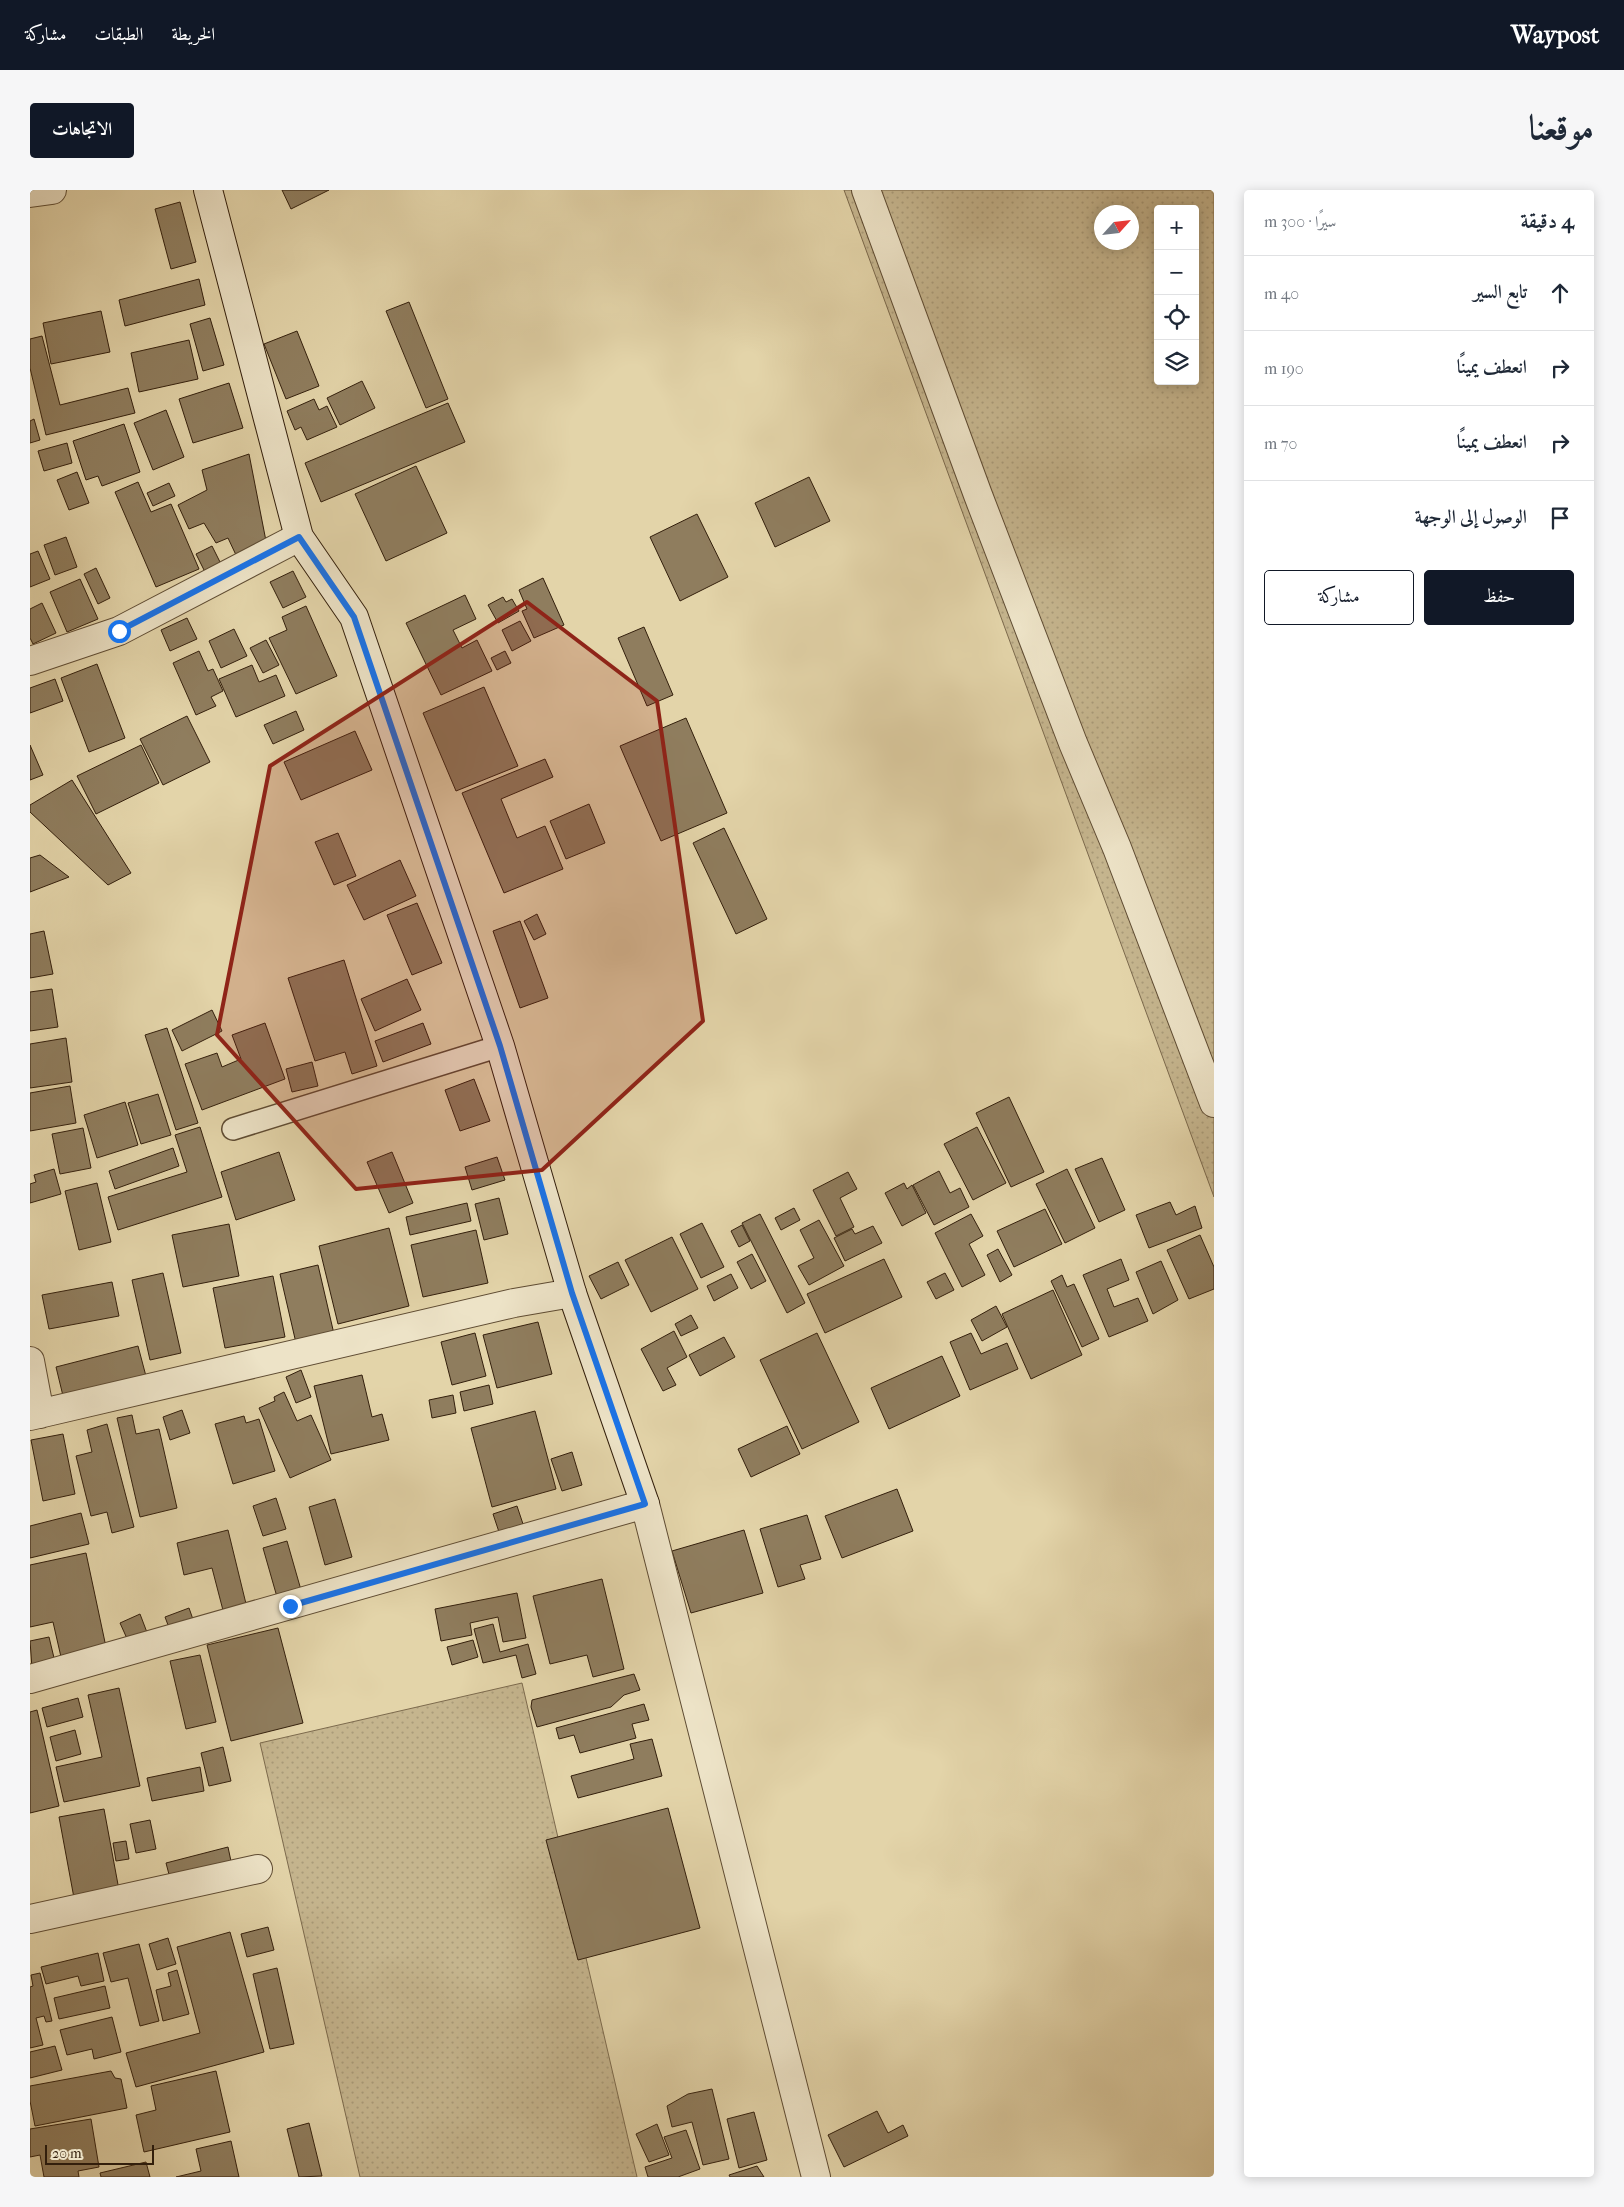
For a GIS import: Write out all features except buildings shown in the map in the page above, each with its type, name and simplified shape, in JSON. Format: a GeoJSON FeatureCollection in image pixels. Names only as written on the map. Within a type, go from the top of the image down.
{"type":"FeatureCollection","features":[{"type":"Feature","properties":{"kind":"street"},"geometry":{"type":"LineString","coordinates":[[30,193],[52,190]]}},
{"type":"Feature","properties":{"kind":"street"},"geometry":{"type":"LineString","coordinates":[[208,190],[299,537],[354,617],[500,1046],[572,1293],[645,1504],[816,2177]]}},
{"type":"Feature","properties":{"kind":"street"},"geometry":{"type":"LineString","coordinates":[[866,190],[985,514],[1073,743],[1118,848],[1214,1103]]}},
{"type":"Feature","properties":{"kind":"street"},"geometry":{"type":"LineString","coordinates":[[30,662],[119,631],[299,537]]}},
{"type":"Feature","properties":{"kind":"street"},"geometry":{"type":"LineString","coordinates":[[30,1361],[35,1415],[514,1303],[572,1293]]}},
{"type":"Feature","properties":{"kind":"street"},"geometry":{"type":"LineString","coordinates":[[30,1680],[645,1504]]}},
{"type":"Feature","properties":{"kind":"street"},"geometry":{"type":"LineString","coordinates":[[30,1919],[258,1868]]}},
{"type":"Feature","properties":{"kind":"lane"},"geometry":{"type":"LineString","coordinates":[[233,1129],[500,1046]]}},
{"type":"Feature","properties":{"kind":"highlighted area"},"geometry":{"type":"Polygon","coordinates":[[[527,602],[657,701],[703,1021],[542,1170],[356,1189],[217,1035],[270,766],[527,602]]]}},
{"type":"Feature","properties":{"kind":"shaded area"},"geometry":{"type":"Polygon","coordinates":[[[844,190],[1214,190],[1214,1197],[844,190]]]}},
{"type":"Feature","properties":{"kind":"shaded area"},"geometry":{"type":"Polygon","coordinates":[[[522,1683],[637,2177],[360,2177],[260,1743],[522,1683]]]}},
{"type":"Feature","properties":{"kind":"route"},"geometry":{"type":"LineString","coordinates":[[119,631],[299,537],[354,617],[500,1046],[572,1293],[645,1504],[290,1606]]}}]}
